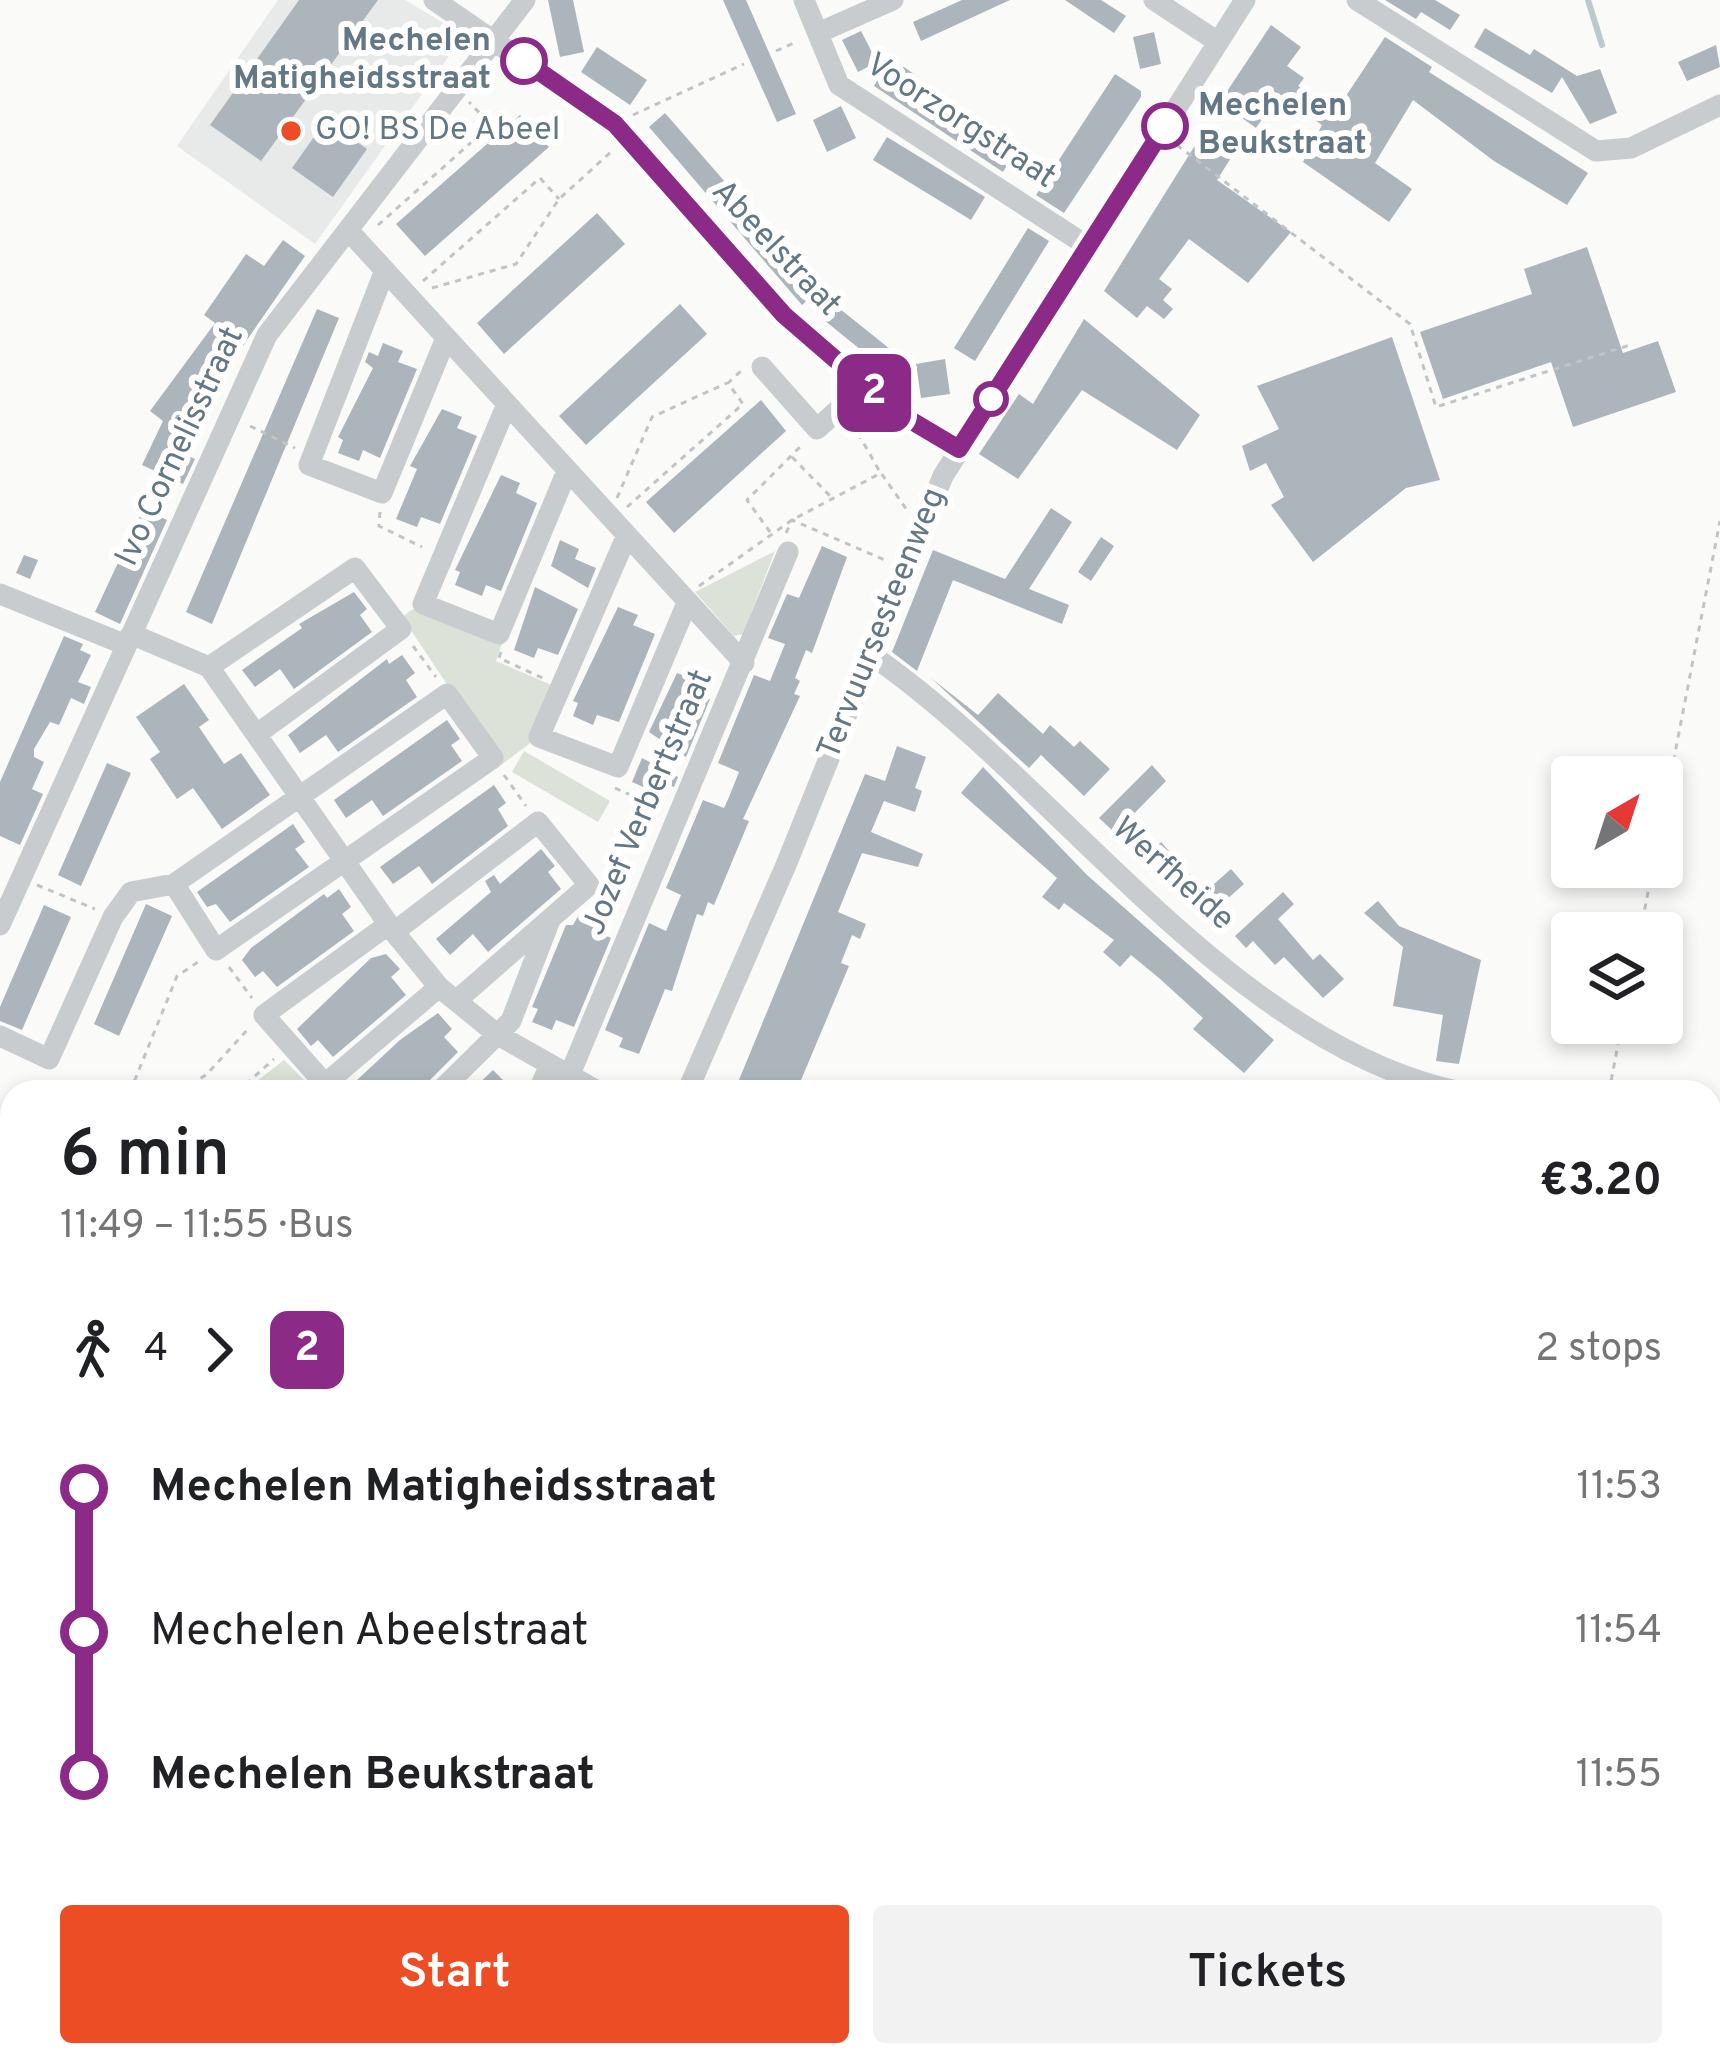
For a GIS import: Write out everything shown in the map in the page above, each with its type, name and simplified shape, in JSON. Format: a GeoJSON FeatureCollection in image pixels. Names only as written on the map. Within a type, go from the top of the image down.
{"type":"FeatureCollection","features":[{"type":"Feature","properties":{"kind":"street","name":"Abeelstraat"},"geometry":{"type":"LineString","coordinates":[[434,0],[622,130],[784,315],[872,391],[959,449]]}},
{"type":"Feature","properties":{"kind":"street","name":"Ivo Cornelisstraat"},"geometry":{"type":"LineString","coordinates":[[0,925],[267,335],[353,236],[456,88],[525,0]]}},
{"type":"Feature","properties":{"kind":"street","name":"Voorzorgstraat"},"geometry":{"type":"LineString","coordinates":[[804,0],[839,85],[1089,247]]}},
{"type":"Feature","properties":{"kind":"street"},"geometry":{"type":"LineString","coordinates":[[818,33],[893,0]]}},
{"type":"Feature","properties":{"kind":"street"},"geometry":{"type":"LineString","coordinates":[[1154,0],[1218,43]]}},
{"type":"Feature","properties":{"kind":"street","name":"Tervuursesteenweg"},"geometry":{"type":"LineString","coordinates":[[692,1080],[923,519],[959,449],[1245,0]]}},
{"type":"Feature","properties":{"kind":"street"},"geometry":{"type":"LineString","coordinates":[[1357,0],[1596,151],[1630,148],[1720,105]]}},
{"type":"Feature","properties":{"kind":"street"},"geometry":{"type":"LineString","coordinates":[[353,236],[744,663]]}},
{"type":"Feature","properties":{"kind":"street"},"geometry":{"type":"LineString","coordinates":[[386,271],[309,465],[382,493],[446,338]]}},
{"type":"Feature","properties":{"kind":"street"},"geometry":{"type":"LineString","coordinates":[[752,368],[817,429],[872,391]]}},
{"type":"Feature","properties":{"kind":"street"},"geometry":{"type":"LineString","coordinates":[[507,404],[423,604],[499,634],[567,470]]}},
{"type":"Feature","properties":{"kind":"street"},"geometry":{"type":"LineString","coordinates":[[616,524],[561,687],[539,736],[618,766],[685,600]]}},
{"type":"Feature","properties":{"kind":"street","name":"Jozef Verbertstraat"},"geometry":{"type":"LineString","coordinates":[[551,1080],[679,816],[788,552]]}},
{"type":"Feature","properties":{"kind":"street"},"geometry":{"type":"LineString","coordinates":[[209,667],[355,568],[401,629],[257,734]]}},
{"type":"Feature","properties":{"kind":"street"},"geometry":{"type":"LineString","coordinates":[[0,594],[209,667],[391,928],[447,994],[498,1035],[573,1080]]}},
{"type":"Feature","properties":{"kind":"street","name":"Werfheide"},"geometry":{"type":"LineString","coordinates":[[870,654],[1248,987],[1406,1080]]}},
{"type":"Feature","properties":{"kind":"street"},"geometry":{"type":"LineString","coordinates":[[0,1036],[49,1059],[113,917],[131,892],[174,884],[447,694],[493,758],[216,950],[174,884]]}},
{"type":"Feature","properties":{"kind":"street"},"geometry":{"type":"LineString","coordinates":[[264,1015],[538,822]]}},
{"type":"Feature","properties":{"kind":"street","name":"Jozef Verbertstraat"},"geometry":{"type":"LineString","coordinates":[[330,1080],[589,885],[538,822]]}},
{"type":"Feature","properties":{"kind":"street","name":"Jozef Verbertstraat"},"geometry":{"type":"LineString","coordinates":[[451,1080],[512,1021],[551,917]]}},
{"type":"Feature","properties":{"kind":"street","name":"Jozef Verbertstraat"},"geometry":{"type":"LineString","coordinates":[[264,1015],[321,1080]]}},
{"type":"Feature","properties":{"kind":"path"},"geometry":{"type":"LineString","coordinates":[[776,51],[818,33]]}},
{"type":"Feature","properties":{"kind":"path"},"geometry":{"type":"LineString","coordinates":[[408,295],[516,265],[559,199],[622,130],[744,64]]}},
{"type":"Feature","properties":{"kind":"path"},"geometry":{"type":"LineString","coordinates":[[353,236],[491,125],[456,88]]}},
{"type":"Feature","properties":{"kind":"path"},"geometry":{"type":"LineString","coordinates":[[1161,134],[1312,244],[1410,323],[1436,407],[1630,345]]}},
{"type":"Feature","properties":{"kind":"path"},"geometry":{"type":"LineString","coordinates":[[408,295],[540,178],[559,199]]}},
{"type":"Feature","properties":{"kind":"path"},"geometry":{"type":"LineString","coordinates":[[616,524],[652,417],[752,368]]}},
{"type":"Feature","properties":{"kind":"path"},"geometry":{"type":"LineString","coordinates":[[616,524],[743,404],[728,383]]}},
{"type":"Feature","properties":{"kind":"path"},"geometry":{"type":"LineString","coordinates":[[872,391],[855,428],[909,514],[923,519]]}},
{"type":"Feature","properties":{"kind":"path"},"geometry":{"type":"LineString","coordinates":[[230,417],[313,456]]}},
{"type":"Feature","properties":{"kind":"path"},"geometry":{"type":"LineString","coordinates":[[772,534],[747,500],[803,444]]}},
{"type":"Feature","properties":{"kind":"path"},"geometry":{"type":"LineString","coordinates":[[791,456],[832,498]]}},
{"type":"Feature","properties":{"kind":"path"},"geometry":{"type":"LineString","coordinates":[[685,600],[792,520],[881,473]]}},
{"type":"Feature","properties":{"kind":"path"},"geometry":{"type":"LineString","coordinates":[[382,493],[379,526],[443,556]]}},
{"type":"Feature","properties":{"kind":"path"},"geometry":{"type":"LineString","coordinates":[[788,552],[784,538],[792,520]]}},
{"type":"Feature","properties":{"kind":"path"},"geometry":{"type":"LineString","coordinates":[[792,520],[904,568]]}},
{"type":"Feature","properties":{"kind":"path"},"geometry":{"type":"LineString","coordinates":[[1674,756],[1720,521]]}},
{"type":"Feature","properties":{"kind":"path"},"geometry":{"type":"LineString","coordinates":[[401,629],[447,694]]}},
{"type":"Feature","properties":{"kind":"path"},"geometry":{"type":"LineString","coordinates":[[499,634],[504,644],[499,658],[561,687]]}},
{"type":"Feature","properties":{"kind":"path"},"geometry":{"type":"LineString","coordinates":[[493,758],[538,822]]}},
{"type":"Feature","properties":{"kind":"path"},"geometry":{"type":"LineString","coordinates":[[613,764],[605,784],[679,816]]}},
{"type":"Feature","properties":{"kind":"path"},"geometry":{"type":"LineString","coordinates":[[22,878],[113,917]]}},
{"type":"Feature","properties":{"kind":"path"},"geometry":{"type":"LineString","coordinates":[[135,1080],[178,976],[216,950],[264,1015],[194,1080]]}},
{"type":"Feature","properties":{"kind":"path"},"geometry":{"type":"LineString","coordinates":[[1611,1080],[1618,1044]]}},
{"type":"Feature","properties":{"kind":"path"},"geometry":{"type":"LineString","coordinates":[[251,1080],[290,1046]]}},
{"type":"Feature","properties":{"kind":"shaded area","name":"GO! BS De Abeel"},"geometry":{"type":"Polygon","coordinates":[[[278,0],[405,0],[464,35],[315,244],[177,146],[278,0]]]}},
{"type":"Feature","properties":{"kind":"shaded area"},"geometry":{"type":"Polygon","coordinates":[[[775,551],[743,634],[734,636],[695,592],[775,551]]]}},
{"type":"Feature","properties":{"kind":"shaded area"},"geometry":{"type":"Polygon","coordinates":[[[413,609],[502,643],[496,661],[554,686],[533,741],[501,765],[402,617],[413,609]]]}},
{"type":"Feature","properties":{"kind":"shaded area"},"geometry":{"type":"Polygon","coordinates":[[[524,751],[610,801],[598,822],[512,772],[524,751]]]}},
{"type":"Feature","properties":{"kind":"shaded area"},"geometry":{"type":"Polygon","coordinates":[[[284,1060],[304,1080],[258,1080],[284,1060]]]}},
{"type":"Feature","properties":{"kind":"building"},"geometry":{"type":"Polygon","coordinates":[[[299,0],[378,0],[261,161],[210,125],[299,0]]]}},
{"type":"Feature","properties":{"kind":"building"},"geometry":{"type":"Polygon","coordinates":[[[548,0],[573,0],[584,52],[560,57],[548,0]]]}},
{"type":"Feature","properties":{"kind":"building"},"geometry":{"type":"Polygon","coordinates":[[[723,0],[746,0],[796,114],[777,122],[723,0]]]}},
{"type":"Feature","properties":{"kind":"building"},"geometry":{"type":"Polygon","coordinates":[[[962,0],[1010,0],[921,41],[913,22],[962,0]]]}},
{"type":"Feature","properties":{"kind":"building"},"geometry":{"type":"Polygon","coordinates":[[[1065,0],[1101,0],[1126,16],[1114,33],[1065,0]]]}},
{"type":"Feature","properties":{"kind":"building"},"geometry":{"type":"Polygon","coordinates":[[[1385,0],[1435,0],[1460,15],[1450,30],[1421,12],[1416,19],[1385,0]]]}},
{"type":"Feature","properties":{"kind":"building"},"geometry":{"type":"Polygon","coordinates":[[[1271,25],[1301,47],[1287,66],[1304,78],[1298,86],[1331,109],[1340,105],[1385,37],[1432,67],[1429,72],[1588,173],[1567,205],[1494,161],[1413,100],[1375,163],[1412,189],[1389,222],[1303,162],[1322,125],[1279,95],[1256,128],[1220,102],[1271,25]]]}},
{"type":"Feature","properties":{"kind":"building"},"geometry":{"type":"Polygon","coordinates":[[[1485,28],[1530,55],[1534,49],[1577,76],[1600,69],[1617,113],[1590,124],[1562,77],[1552,93],[1474,47],[1485,28]]]}},
{"type":"Feature","properties":{"kind":"building"},"geometry":{"type":"Polygon","coordinates":[[[861,31],[877,62],[858,72],[842,40],[861,31]]]}},
{"type":"Feature","properties":{"kind":"building"},"geometry":{"type":"Polygon","coordinates":[[[1154,32],[1161,64],[1140,69],[1133,37],[1154,32]]]}},
{"type":"Feature","properties":{"kind":"building"},"geometry":{"type":"Polygon","coordinates":[[[1716,45],[1720,67],[1687,81],[1678,62],[1716,45]]]}},
{"type":"Feature","properties":{"kind":"building"},"geometry":{"type":"Polygon","coordinates":[[[597,47],[647,80],[630,105],[581,72],[597,47]]]}},
{"type":"Feature","properties":{"kind":"building"},"geometry":{"type":"Polygon","coordinates":[[[904,67],[918,77],[913,86],[1015,152],[1003,172],[874,86],[882,71],[904,67]]]}},
{"type":"Feature","properties":{"kind":"building"},"geometry":{"type":"Polygon","coordinates":[[[1115,74],[1141,91],[1141,97],[1064,213],[1036,195],[1115,74]]]}},
{"type":"Feature","properties":{"kind":"building"},"geometry":{"type":"Polygon","coordinates":[[[841,106],[856,138],[827,152],[813,120],[841,106]]]}},
{"type":"Feature","properties":{"kind":"building"},"geometry":{"type":"Polygon","coordinates":[[[665,113],[819,290],[802,305],[649,127],[665,113]]]}},
{"type":"Feature","properties":{"kind":"building"},"geometry":{"type":"Polygon","coordinates":[[[520,115],[549,147],[425,256],[396,224],[520,115]]]}},
{"type":"Feature","properties":{"kind":"building"},"geometry":{"type":"Polygon","coordinates":[[[326,120],[367,149],[333,197],[292,168],[326,120]]]}},
{"type":"Feature","properties":{"kind":"building"},"geometry":{"type":"Polygon","coordinates":[[[1204,131],[1234,153],[1217,180],[1291,232],[1248,283],[1189,239],[1159,279],[1172,289],[1163,300],[1173,309],[1164,319],[1147,306],[1137,318],[1104,291],[1204,131]]]}},
{"type":"Feature","properties":{"kind":"building"},"geometry":{"type":"Polygon","coordinates":[[[887,137],[985,197],[971,220],[873,160],[887,137]]]}},
{"type":"Feature","properties":{"kind":"building"},"geometry":{"type":"Polygon","coordinates":[[[597,213],[625,244],[504,354],[477,323],[597,213]]]}},
{"type":"Feature","properties":{"kind":"building"},"geometry":{"type":"Polygon","coordinates":[[[1028,228],[1049,241],[975,361],[954,348],[1028,228]]]}},
{"type":"Feature","properties":{"kind":"building"},"geometry":{"type":"Polygon","coordinates":[[[283,240],[305,256],[200,408],[206,413],[178,451],[195,459],[183,484],[142,465],[163,421],[150,411],[215,323],[204,315],[246,254],[264,266],[283,240]]]}},
{"type":"Feature","properties":{"kind":"building"},"geometry":{"type":"Polygon","coordinates":[[[1587,247],[1623,353],[1658,341],[1676,392],[1573,427],[1551,362],[1443,399],[1420,332],[1532,294],[1524,269],[1587,247]]]}},
{"type":"Feature","properties":{"kind":"building"},"geometry":{"type":"Polygon","coordinates":[[[680,304],[707,334],[586,445],[559,416],[680,304]]]}},
{"type":"Feature","properties":{"kind":"building"},"geometry":{"type":"Polygon","coordinates":[[[835,305],[905,361],[893,376],[824,320],[835,305]]]}},
{"type":"Feature","properties":{"kind":"building"},"geometry":{"type":"Polygon","coordinates":[[[317,309],[339,318],[212,624],[186,612],[317,309]]]}},
{"type":"Feature","properties":{"kind":"building"},"geometry":{"type":"Polygon","coordinates":[[[1084,319],[1200,415],[1177,450],[1082,390],[1018,479],[979,454],[1019,394],[1033,404],[1084,319]]]}},
{"type":"Feature","properties":{"kind":"building"},"geometry":{"type":"Polygon","coordinates":[[[1392,337],[1440,480],[1406,488],[1313,562],[1271,505],[1284,497],[1266,463],[1250,471],[1242,446],[1279,429],[1257,386],[1392,337]]]}},
{"type":"Feature","properties":{"kind":"building"},"geometry":{"type":"Polygon","coordinates":[[[383,343],[403,351],[398,362],[417,369],[380,458],[363,450],[359,461],[338,453],[343,440],[338,437],[373,368],[365,362],[369,352],[378,356],[383,343]]]}},
{"type":"Feature","properties":{"kind":"building"},"geometry":{"type":"Polygon","coordinates":[[[945,359],[950,394],[921,398],[916,364],[945,359]]]}},
{"type":"Feature","properties":{"kind":"building"},"geometry":{"type":"Polygon","coordinates":[[[761,400],[786,431],[674,533],[646,502],[761,400]]]}},
{"type":"Feature","properties":{"kind":"building"},"geometry":{"type":"Polygon","coordinates":[[[442,409],[462,417],[457,428],[477,436],[440,524],[421,517],[417,527],[396,519],[417,469],[410,466],[442,409]]]}},
{"type":"Feature","properties":{"kind":"building"},"geometry":{"type":"Polygon","coordinates":[[[501,475],[520,483],[516,493],[537,503],[501,591],[486,585],[482,596],[455,585],[460,572],[455,570],[501,475]]]}},
{"type":"Feature","properties":{"kind":"building"},"geometry":{"type":"Polygon","coordinates":[[[1051,508],[1072,522],[1029,589],[1069,605],[1062,624],[953,580],[917,671],[892,652],[933,550],[1005,579],[1051,508]]]}},
{"type":"Feature","properties":{"kind":"building"},"geometry":{"type":"Polygon","coordinates":[[[143,509],[167,520],[120,624],[95,612],[143,509]]]}},
{"type":"Feature","properties":{"kind":"building"},"geometry":{"type":"Polygon","coordinates":[[[1101,537],[1114,546],[1091,581],[1078,572],[1101,537]]]}},
{"type":"Feature","properties":{"kind":"building"},"geometry":{"type":"Polygon","coordinates":[[[560,540],[579,549],[575,559],[596,568],[588,588],[551,566],[560,540]]]}},
{"type":"Feature","properties":{"kind":"building"},"geometry":{"type":"Polygon","coordinates":[[[822,546],[847,557],[812,653],[806,650],[795,678],[800,681],[794,694],[800,696],[743,819],[749,821],[714,905],[708,902],[703,916],[697,914],[672,991],[665,989],[639,1054],[619,1047],[623,1038],[605,1030],[649,923],[666,931],[681,895],[666,888],[703,800],[724,808],[729,797],[739,772],[718,763],[754,675],[770,681],[785,644],[768,638],[787,594],[799,598],[822,546]]]}},
{"type":"Feature","properties":{"kind":"building"},"geometry":{"type":"Polygon","coordinates":[[[24,555],[38,560],[30,579],[16,573],[24,555]]]}},
{"type":"Feature","properties":{"kind":"building"},"geometry":{"type":"Polygon","coordinates":[[[535,587],[578,609],[558,655],[538,648],[534,658],[514,650],[535,587]]]}},
{"type":"Feature","properties":{"kind":"building"},"geometry":{"type":"Polygon","coordinates":[[[354,592],[367,609],[360,615],[372,632],[294,689],[280,669],[255,687],[242,670],[302,628],[299,624],[354,592]]]}},
{"type":"Feature","properties":{"kind":"building"},"geometry":{"type":"Polygon","coordinates":[[[618,607],[638,615],[633,625],[655,634],[619,722],[597,715],[593,725],[573,716],[578,703],[573,701],[618,607]]]}},
{"type":"Feature","properties":{"kind":"building"},"geometry":{"type":"Polygon","coordinates":[[[64,636],[83,644],[80,650],[91,655],[78,682],[91,687],[84,704],[71,698],[59,725],[50,722],[34,749],[34,757],[44,762],[32,789],[43,794],[20,845],[0,836],[0,782],[64,636]]]}},
{"type":"Feature","properties":{"kind":"building"},"geometry":{"type":"Polygon","coordinates":[[[402,655],[415,673],[406,680],[417,697],[338,752],[326,735],[300,753],[288,735],[387,659],[389,664],[402,655]]]}},
{"type":"Feature","properties":{"kind":"building"},"geometry":{"type":"Polygon","coordinates":[[[677,673],[697,681],[692,691],[710,699],[686,757],[649,732],[677,673]]]}},
{"type":"Feature","properties":{"kind":"building"},"geometry":{"type":"Polygon","coordinates":[[[931,678],[978,715],[998,693],[1043,734],[1050,725],[1074,747],[1080,741],[1110,769],[1084,796],[1041,755],[1029,768],[931,678]]]}},
{"type":"Feature","properties":{"kind":"building"},"geometry":{"type":"Polygon","coordinates":[[[184,684],[209,720],[199,727],[224,764],[241,753],[270,795],[222,829],[193,788],[177,799],[150,759],[160,752],[136,717],[184,684]]]}},
{"type":"Feature","properties":{"kind":"building"},"geometry":{"type":"Polygon","coordinates":[[[447,720],[460,739],[451,745],[462,761],[383,816],[372,800],[346,818],[334,800],[447,720]]]}},
{"type":"Feature","properties":{"kind":"building"},"geometry":{"type":"Polygon","coordinates":[[[897,746],[926,757],[915,788],[922,791],[915,812],[884,801],[871,832],[923,854],[918,867],[862,853],[838,912],[866,924],[860,939],[852,935],[841,963],[849,966],[801,1080],[739,1080],[865,774],[885,781],[897,746]]]}},
{"type":"Feature","properties":{"kind":"building"},"geometry":{"type":"Polygon","coordinates":[[[642,758],[678,777],[674,787],[656,781],[652,791],[632,782],[642,758]]]}},
{"type":"Feature","properties":{"kind":"building"},"geometry":{"type":"Polygon","coordinates":[[[107,763],[131,773],[81,886],[58,875],[107,763]]]}},
{"type":"Feature","properties":{"kind":"building"},"geometry":{"type":"Polygon","coordinates":[[[1152,765],[1166,781],[1115,833],[1099,818],[1152,765]]]}},
{"type":"Feature","properties":{"kind":"building"},"geometry":{"type":"Polygon","coordinates":[[[983,767],[1087,875],[1274,1040],[1244,1073],[1193,1029],[1203,1018],[1159,978],[1131,955],[1120,967],[1103,952],[1114,940],[1064,903],[1059,910],[1042,897],[1057,878],[961,793],[983,767]]]}},
{"type":"Feature","properties":{"kind":"building"},"geometry":{"type":"Polygon","coordinates":[[[494,785],[506,803],[498,809],[508,826],[432,884],[419,866],[393,884],[380,867],[494,785]]]}},
{"type":"Feature","properties":{"kind":"building"},"geometry":{"type":"Polygon","coordinates":[[[293,824],[305,842],[295,849],[309,867],[230,922],[216,904],[207,907],[197,892],[293,824]]]}},
{"type":"Feature","properties":{"kind":"building"},"geometry":{"type":"Polygon","coordinates":[[[1161,842],[1205,892],[1231,869],[1244,884],[1207,917],[1188,895],[1183,899],[1172,892],[1143,858],[1161,842]]]}},
{"type":"Feature","properties":{"kind":"building"},"geometry":{"type":"Polygon","coordinates":[[[541,849],[555,866],[548,872],[561,889],[488,952],[473,934],[450,955],[436,939],[491,892],[485,881],[494,875],[500,884],[541,849]]]}},
{"type":"Feature","properties":{"kind":"building"},"geometry":{"type":"Polygon","coordinates":[[[339,889],[351,907],[342,914],[354,931],[277,987],[263,971],[255,977],[242,960],[251,948],[324,894],[327,898],[339,889]]]}},
{"type":"Feature","properties":{"kind":"building"},"geometry":{"type":"Polygon","coordinates":[[[1283,892],[1294,904],[1278,919],[1313,960],[1320,954],[1344,979],[1323,998],[1284,957],[1275,965],[1253,941],[1246,948],[1235,936],[1283,892]]]}},
{"type":"Feature","properties":{"kind":"building"},"geometry":{"type":"Polygon","coordinates":[[[1378,901],[1399,926],[1481,960],[1459,1064],[1436,1061],[1443,1015],[1393,1006],[1403,947],[1364,913],[1378,901]]]}},
{"type":"Feature","properties":{"kind":"building"},"geometry":{"type":"Polygon","coordinates":[[[146,904],[172,916],[119,1036],[94,1024],[146,904]]]}},
{"type":"Feature","properties":{"kind":"building"},"geometry":{"type":"Polygon","coordinates":[[[44,905],[71,917],[22,1030],[0,1021],[0,1007],[44,905]]]}},
{"type":"Feature","properties":{"kind":"building"},"geometry":{"type":"Polygon","coordinates":[[[580,913],[598,920],[594,930],[611,938],[574,1027],[556,1020],[552,1030],[532,1022],[538,1009],[532,1007],[566,925],[573,925],[580,913]]]}},
{"type":"Feature","properties":{"kind":"building"},"geometry":{"type":"Polygon","coordinates":[[[386,954],[400,969],[391,977],[406,995],[333,1057],[318,1040],[311,1046],[297,1029],[371,958],[386,954]]]}},
{"type":"Feature","properties":{"kind":"building"},"geometry":{"type":"Polygon","coordinates":[[[438,1013],[452,1029],[444,1037],[458,1052],[430,1080],[357,1080],[438,1013]]]}},
{"type":"Feature","properties":{"kind":"building"},"geometry":{"type":"Polygon","coordinates":[[[493,1070],[503,1080],[483,1080],[493,1070]]]}},
{"type":"Feature","properties":{"kind":"waterway"},"geometry":{"type":"LineString","coordinates":[[1588,0],[1602,45]]}},
{"type":"Feature","properties":{"kind":"bus line","name":"2"},"geometry":{"type":"LineString","coordinates":[[524,61],[615,124],[784,315],[895,411],[959,449],[1165,126]]}},
{"type":"Feature","properties":{"kind":"place","name":"Mechelen Matigheidsstraat"},"geometry":{"type":"Point","coordinates":[524,61]}},
{"type":"Feature","properties":{"kind":"place","name":"Mechelen Beukstraat"},"geometry":{"type":"Point","coordinates":[1165,126]}},
{"type":"Feature","properties":{"kind":"place","name":"GO! BS De Abeel"},"geometry":{"type":"Point","coordinates":[291,131]}}]}
